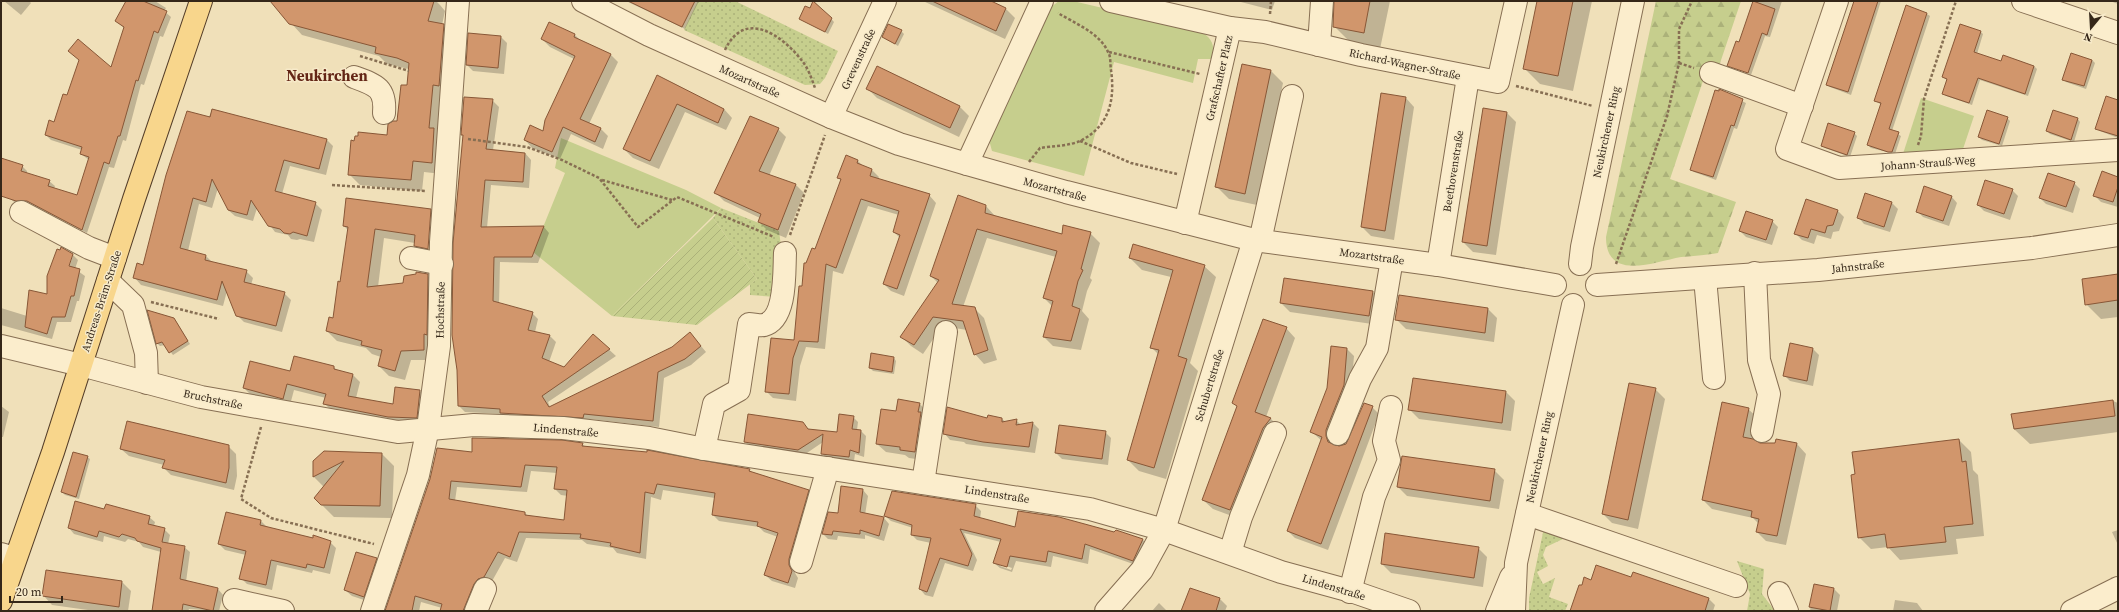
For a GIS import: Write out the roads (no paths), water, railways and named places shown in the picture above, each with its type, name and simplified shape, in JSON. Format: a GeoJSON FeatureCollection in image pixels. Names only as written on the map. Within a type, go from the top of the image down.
{"type":"FeatureCollection","features":[{"type":"Feature","properties":{"kind":"main road","name":"Andreas-Bräm-Straße"},"geometry":{"type":"LineString","coordinates":[[1,601],[8,556],[53,452],[115,258],[201,1]]}},
{"type":"Feature","properties":{"kind":"street","name":"Hochstraße"},"geometry":{"type":"LineString","coordinates":[[372,611],[386,574],[418,475],[428,428],[439,346],[442,264],[441,242],[458,1]]}},
{"type":"Feature","properties":{"kind":"street","name":"Mozartstraße"},"geometry":{"type":"LineString","coordinates":[[583,1],[648,35],[718,66],[833,113],[899,144],[1017,179],[1185,223],[1257,240],[1438,265],[1555,285]]}},
{"type":"Feature","properties":{"kind":"street","name":"Grevenstraße"},"geometry":{"type":"LineString","coordinates":[[833,113],[885,1]]}},
{"type":"Feature","properties":{"kind":"street","name":"Grafschafter Platz"},"geometry":{"type":"LineString","coordinates":[[1111,1],[1230,28],[1185,223]]}},
{"type":"Feature","properties":{"kind":"street"},"geometry":{"type":"LineString","coordinates":[[1320,45],[1322,1]]}},
{"type":"Feature","properties":{"kind":"street","name":"Richard-Wagner-Straße"},"geometry":{"type":"LineString","coordinates":[[1230,28],[1265,32],[1468,77],[1498,82],[1516,1]]}},
{"type":"Feature","properties":{"kind":"street","name":"Neukirchener Ring"},"geometry":{"type":"LineString","coordinates":[[1580,264],[1582,247],[1633,1]]}},
{"type":"Feature","properties":{"kind":"street","name":"Johann-Strauß-Weg"},"geometry":{"type":"LineString","coordinates":[[1837,1],[1787,150],[1839,168],[1906,165],[2118,150]]}},
{"type":"Feature","properties":{"kind":"street"},"geometry":{"type":"LineString","coordinates":[[2023,1],[2060,7],[2118,33]]}},
{"type":"Feature","properties":{"kind":"street"},"geometry":{"type":"LineString","coordinates":[[968,164],[1048,6]]}},
{"type":"Feature","properties":{"kind":"street"},"geometry":{"type":"LineString","coordinates":[[1710,73],[1802,106]]}},
{"type":"Feature","properties":{"kind":"street"},"geometry":{"type":"LineString","coordinates":[[354,77],[378,87],[385,100],[384,113]]}},
{"type":"Feature","properties":{"kind":"street","name":"Beethovenstraße"},"geometry":{"type":"LineString","coordinates":[[1438,265],[1468,77]]}},
{"type":"Feature","properties":{"kind":"street","name":"Schubertstraße"},"geometry":{"type":"LineString","coordinates":[[1106,611],[1142,570],[1164,530],[1257,240],[1292,96]]}},
{"type":"Feature","properties":{"kind":"street"},"geometry":{"type":"LineString","coordinates":[[21,212],[89,248],[115,258]]}},
{"type":"Feature","properties":{"kind":"street","name":"Jahnstraße"},"geometry":{"type":"LineString","coordinates":[[1606,284],[1818,270],[2032,248],[2118,235]]}},
{"type":"Feature","properties":{"kind":"street"},"geometry":{"type":"LineString","coordinates":[[704,449],[714,404],[740,390],[749,324],[764,325],[776,317],[780,309],[786,247]]}},
{"type":"Feature","properties":{"kind":"street"},"geometry":{"type":"LineString","coordinates":[[411,258],[442,264]]}},
{"type":"Feature","properties":{"kind":"street"},"geometry":{"type":"LineString","coordinates":[[1338,434],[1360,379],[1377,348],[1392,259]]}},
{"type":"Feature","properties":{"kind":"street"},"geometry":{"type":"LineString","coordinates":[[1580,264],[1592,271],[1606,284],[1592,298],[1580,305],[1573,305],[1560,298],[1555,285],[1560,271],[1566,266],[1580,264]]}},
{"type":"Feature","properties":{"kind":"street"},"geometry":{"type":"LineString","coordinates":[[1755,273],[1760,360],[1769,394],[1762,431]]}},
{"type":"Feature","properties":{"kind":"street"},"geometry":{"type":"LineString","coordinates":[[1705,278],[1714,378]]}},
{"type":"Feature","properties":{"kind":"street"},"geometry":{"type":"LineString","coordinates":[[108,281],[133,306],[146,353],[147,383]]}},
{"type":"Feature","properties":{"kind":"street","name":"Neukirchener Ring"},"geometry":{"type":"LineString","coordinates":[[1498,611],[1516,563],[1573,305]]}},
{"type":"Feature","properties":{"kind":"street"},"geometry":{"type":"LineString","coordinates":[[923,483],[946,332]]}},
{"type":"Feature","properties":{"kind":"street","name":"Bruchstraße"},"geometry":{"type":"LineString","coordinates":[[1,346],[81,365],[201,397],[266,410],[398,432],[428,428]]}},
{"type":"Feature","properties":{"kind":"street"},"geometry":{"type":"LineString","coordinates":[[1350,592],[1374,497],[1389,460],[1384,441],[1391,407]]}},
{"type":"Feature","properties":{"kind":"street","name":"Lindenstraße"},"geometry":{"type":"LineString","coordinates":[[428,428],[474,425],[563,428],[649,438],[704,449],[1090,509],[1164,530],[1282,572],[1409,611]]}},
{"type":"Feature","properties":{"kind":"street"},"geometry":{"type":"LineString","coordinates":[[1230,553],[1241,517],[1275,433]]}},
{"type":"Feature","properties":{"kind":"street"},"geometry":{"type":"LineString","coordinates":[[801,562],[828,468]]}},
{"type":"Feature","properties":{"kind":"street"},"geometry":{"type":"LineString","coordinates":[[1527,514],[1736,586]]}},
{"type":"Feature","properties":{"kind":"street","name":"Neukirchener Ring"},"geometry":{"type":"LineString","coordinates":[[1514,611],[1516,563]]}},
{"type":"Feature","properties":{"kind":"street","name":"Lindenstraße"},"geometry":{"type":"LineString","coordinates":[[1282,572],[1361,611]]}},
{"type":"Feature","properties":{"kind":"street"},"geometry":{"type":"LineString","coordinates":[[2072,611],[2118,588]]}},
{"type":"Feature","properties":{"kind":"street"},"geometry":{"type":"LineString","coordinates":[[476,611],[485,589]]}},
{"type":"Feature","properties":{"kind":"street"},"geometry":{"type":"LineString","coordinates":[[234,600],[282,611]]}},
{"type":"Feature","properties":{"kind":"district","name":"Neukirchen"},"geometry":{"type":"Point","coordinates":[327,76]}}]}
